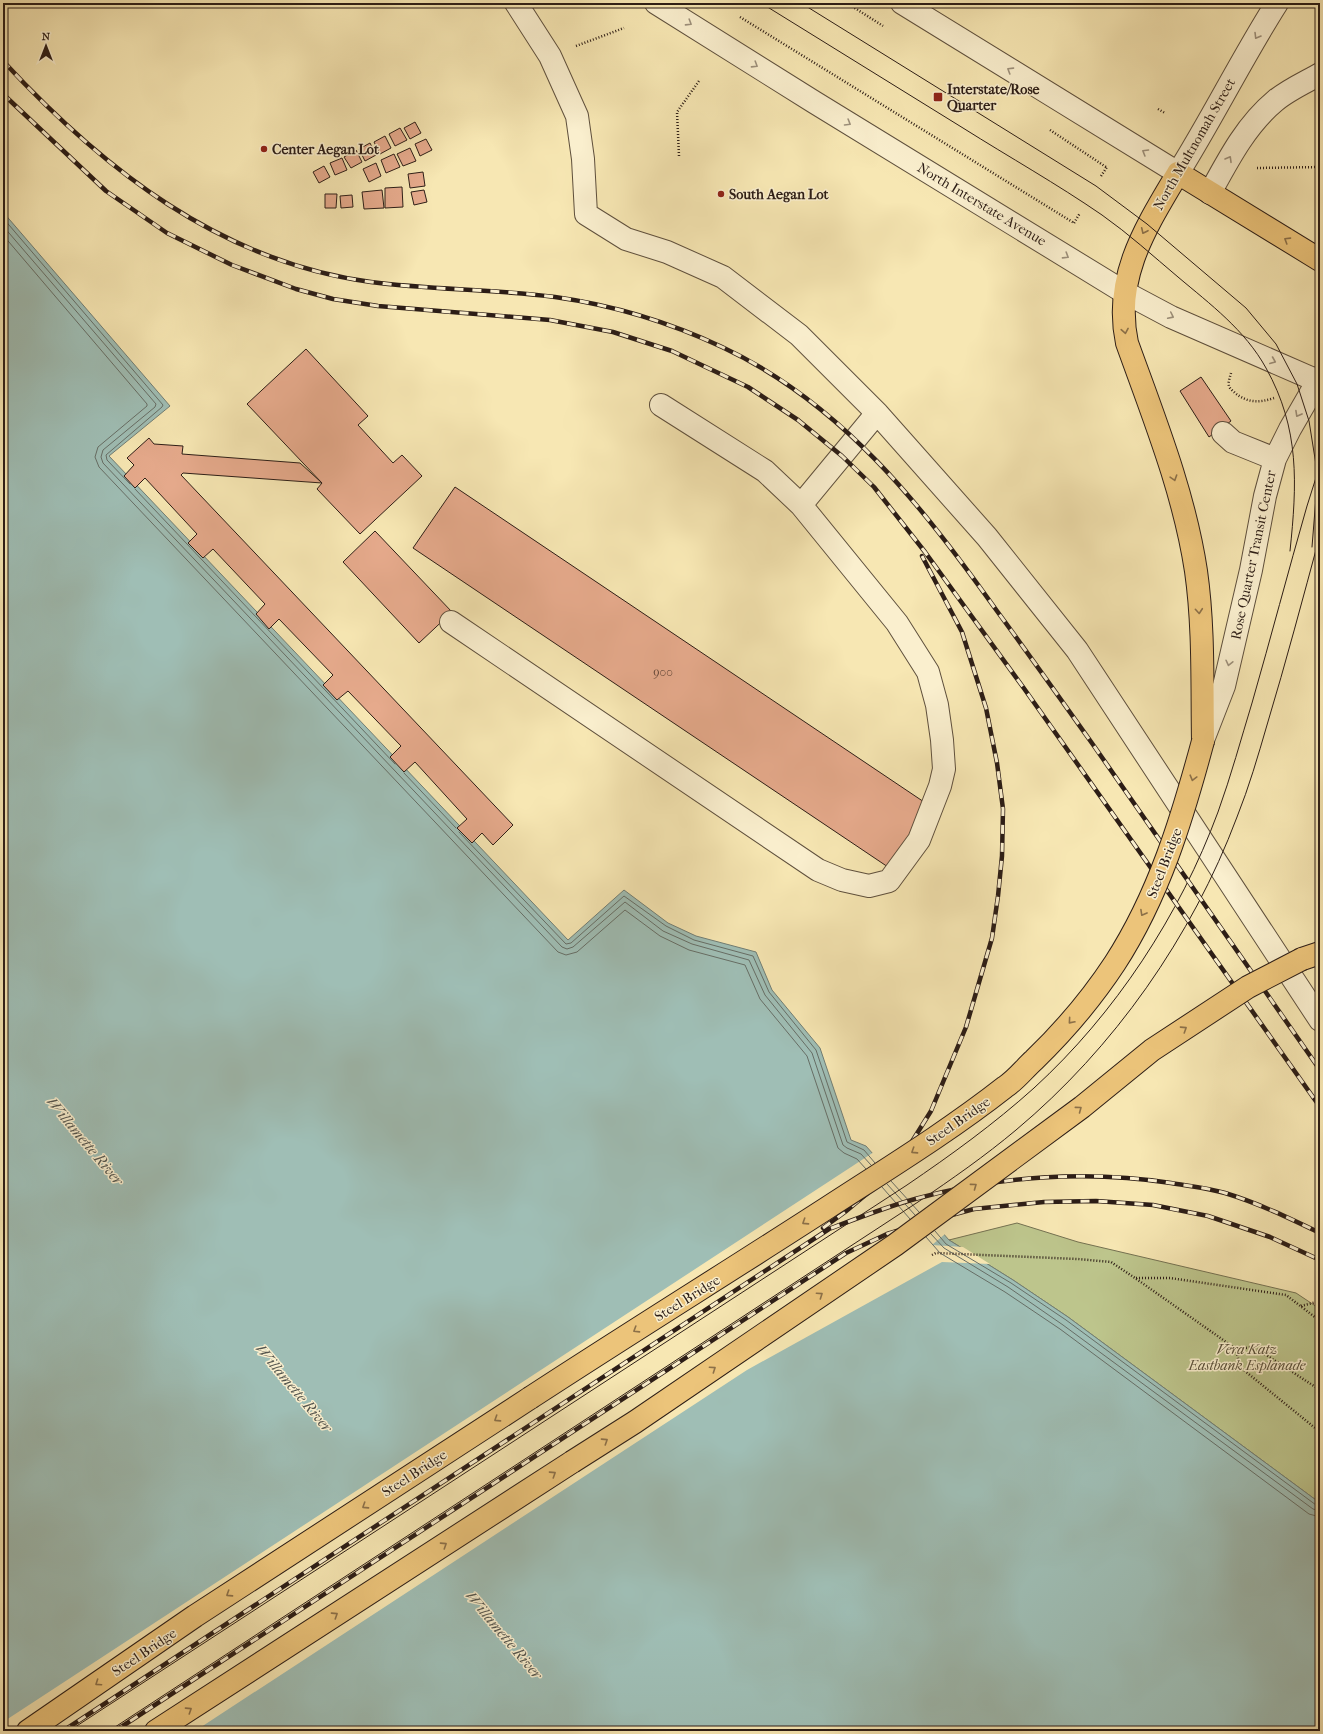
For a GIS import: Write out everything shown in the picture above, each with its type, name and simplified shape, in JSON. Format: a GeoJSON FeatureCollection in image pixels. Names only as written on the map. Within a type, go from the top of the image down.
{"type":"FeatureCollection","features":[{"type":"Feature","properties":{"kind":"main road","name":"North Multnomah Street"},"geometry":{"type":"LineString","coordinates":[[1178,173],[1138,244],[1129,268],[1124,292],[1123,311],[1127,343],[1163,441],[1182,503],[1196,572]]}},
{"type":"Feature","properties":{"kind":"main road"},"geometry":{"type":"LineString","coordinates":[[1178,173],[1320,260]]}},
{"type":"Feature","properties":{"kind":"main road","name":"Steel Bridge"},"geometry":{"type":"LineString","coordinates":[[28,1731],[242,1586],[530,1398],[946,1130],[1008,1086],[1052,1042],[1088,1001],[1116,963],[1149,902],[1168,859],[1186,803],[1203,741],[1201,633],[1196,572]]}},
{"type":"Feature","properties":{"kind":"main road"},"geometry":{"type":"LineString","coordinates":[[156,1731],[635,1422],[895,1245],[1082,1107],[1152,1050],[1248,987],[1311,956]]}},
{"type":"Feature","properties":{"kind":"street"},"geometry":{"type":"LineString","coordinates":[[516,3],[550,56],[577,116],[583,159],[586,214],[626,239],[667,252],[723,277],[799,335],[877,414],[987,537],[1077,650],[1320,1020]]}},
{"type":"Feature","properties":{"kind":"street","name":"North Interstate Avenue"},"geometry":{"type":"LineString","coordinates":[[656,3],[814,102],[1124,292],[1171,317],[1319,380]]}},
{"type":"Feature","properties":{"kind":"street"},"geometry":{"type":"LineString","coordinates":[[902,3],[1178,173]]}},
{"type":"Feature","properties":{"kind":"street","name":"North Multnomah Street"},"geometry":{"type":"LineString","coordinates":[[1178,173],[1201,136],[1277,3]]}},
{"type":"Feature","properties":{"kind":"street"},"geometry":{"type":"LineString","coordinates":[[1210,193],[1251,124],[1276,100],[1320,74]]}},
{"type":"Feature","properties":{"kind":"street","name":"Rose Quarter Transit Center"},"geometry":{"type":"LineString","coordinates":[[1203,741],[1224,686],[1251,570],[1265,496],[1275,459],[1319,380]]}},
{"type":"Feature","properties":{"kind":"street"},"geometry":{"type":"LineString","coordinates":[[451,622],[818,870],[842,880],[869,886],[889,881],[919,840],[940,786],[944,769],[937,705],[928,672],[897,623],[801,505],[765,471],[661,405]]}},
{"type":"Feature","properties":{"kind":"street"},"geometry":{"type":"LineString","coordinates":[[801,505],[877,414]]}},
{"type":"Feature","properties":{"kind":"street"},"geometry":{"type":"LineString","coordinates":[[1223,434],[1233,442],[1275,459]]}},
{"type":"Feature","properties":{"kind":"path"},"geometry":{"type":"LineString","coordinates":[[740,17],[1074,223]]}},
{"type":"Feature","properties":{"kind":"path"},"geometry":{"type":"LineString","coordinates":[[550,56],[624,28]]}},
{"type":"Feature","properties":{"kind":"path"},"geometry":{"type":"LineString","coordinates":[[679,156],[677,112],[699,81]]}},
{"type":"Feature","properties":{"kind":"path"},"geometry":{"type":"LineString","coordinates":[[1158,109],[1165,113]]}},
{"type":"Feature","properties":{"kind":"path"},"geometry":{"type":"LineString","coordinates":[[1257,168],[1320,167]]}},
{"type":"Feature","properties":{"kind":"path"},"geometry":{"type":"LineString","coordinates":[[1078,1259],[1111,1262],[1236,1349],[1254,1347],[1320,1390]]}},
{"type":"Feature","properties":{"kind":"path"},"geometry":{"type":"LineString","coordinates":[[1135,1278],[1170,1278],[1286,1296],[1320,1321]]}},
{"type":"Feature","properties":{"kind":"path"},"geometry":{"type":"LineString","coordinates":[[1300,1306],[1320,1301]]}},
{"type":"Feature","properties":{"kind":"path"},"geometry":{"type":"LineString","coordinates":[[1236,1349],[1240,1367],[1320,1432]]}},
{"type":"Feature","properties":{"kind":"green space","name":"Vera Katz Eastbank Esplanade"},"geometry":{"type":"Polygon","coordinates":[[[1017,1223],[1078,1242],[1296,1293],[1320,1309],[1320,1503],[1068,1317],[949,1240],[1017,1223]]]}},
{"type":"Feature","properties":{"kind":"water","name":"Willamette River"},"geometry":{"type":"Polygon","coordinates":[[[3,212],[170,406],[109,456],[568,940],[624,890],[668,923],[696,936],[756,952],[772,990],[820,1048],[851,1140],[866,1146],[949,1240],[1068,1317],[1320,1503],[1320,1731],[3,1731],[3,212]]]}},
{"type":"Feature","properties":{"kind":"pier"},"geometry":{"type":"Polygon","coordinates":[[[874,1152],[945,1234],[932,1245],[963,1247],[990,1264],[942,1262],[747,1370],[195,1731],[3,1731],[3,1722],[874,1152]]]}},
{"type":"Feature","properties":{"kind":"building"},"geometry":{"type":"Polygon","coordinates":[[[415,122],[421,133],[410,139],[404,128],[415,122]]]}},
{"type":"Feature","properties":{"kind":"building"},"geometry":{"type":"Polygon","coordinates":[[[400,128],[407,140],[395,146],[389,134],[400,128]]]}},
{"type":"Feature","properties":{"kind":"building"},"geometry":{"type":"Polygon","coordinates":[[[385,136],[391,148],[380,154],[374,142],[385,136]]]}},
{"type":"Feature","properties":{"kind":"building"},"geometry":{"type":"Polygon","coordinates":[[[426,139],[432,150],[420,156],[415,144],[426,139]]]}},
{"type":"Feature","properties":{"kind":"building"},"geometry":{"type":"Polygon","coordinates":[[[370,143],[376,155],[365,161],[359,149],[370,143]]]}},
{"type":"Feature","properties":{"kind":"building"},"geometry":{"type":"Polygon","coordinates":[[[410,148],[416,161],[403,166],[397,154],[410,148]]]}},
{"type":"Feature","properties":{"kind":"building"},"geometry":{"type":"Polygon","coordinates":[[[356,150],[362,162],[351,168],[344,157],[356,150]]]}},
{"type":"Feature","properties":{"kind":"building"},"geometry":{"type":"Polygon","coordinates":[[[394,154],[400,167],[386,173],[381,160],[394,154]]]}},
{"type":"Feature","properties":{"kind":"building"},"geometry":{"type":"Polygon","coordinates":[[[342,158],[347,170],[335,175],[330,163],[342,158]]]}},
{"type":"Feature","properties":{"kind":"building"},"geometry":{"type":"Polygon","coordinates":[[[376,163],[381,176],[369,182],[363,169],[376,163]]]}},
{"type":"Feature","properties":{"kind":"building"},"geometry":{"type":"Polygon","coordinates":[[[324,166],[330,177],[319,183],[313,172],[324,166]]]}},
{"type":"Feature","properties":{"kind":"building"},"geometry":{"type":"Polygon","coordinates":[[[423,172],[425,186],[410,188],[408,174],[423,172]]]}},
{"type":"Feature","properties":{"kind":"building"},"geometry":{"type":"Polygon","coordinates":[[[402,187],[403,207],[385,208],[385,188],[402,187]]]}},
{"type":"Feature","properties":{"kind":"building"},"geometry":{"type":"Polygon","coordinates":[[[382,190],[384,208],[364,209],[362,192],[382,190]]]}},
{"type":"Feature","properties":{"kind":"building"},"geometry":{"type":"Polygon","coordinates":[[[424,190],[427,202],[414,205],[411,192],[424,190]]]}},
{"type":"Feature","properties":{"kind":"building"},"geometry":{"type":"Polygon","coordinates":[[[325,194],[337,194],[336,208],[325,208],[325,194]]]}},
{"type":"Feature","properties":{"kind":"building"},"geometry":{"type":"Polygon","coordinates":[[[352,195],[353,207],[341,208],[340,196],[352,195]]]}},
{"type":"Feature","properties":{"kind":"building"},"geometry":{"type":"Polygon","coordinates":[[[306,349],[368,416],[358,425],[393,463],[402,455],[422,476],[360,534],[317,489],[322,483],[247,404],[306,349]]]}},
{"type":"Feature","properties":{"kind":"building"},"geometry":{"type":"Polygon","coordinates":[[[1201,377],[1231,421],[1209,437],[1180,391],[1201,377]]]}},
{"type":"Feature","properties":{"kind":"building"},"geometry":{"type":"Polygon","coordinates":[[[149,438],[154,444],[183,446],[182,454],[300,463],[322,483],[183,473],[181,475],[513,825],[493,845],[482,833],[472,843],[457,828],[467,819],[415,762],[404,772],[390,757],[401,746],[348,691],[337,700],[323,685],[333,675],[279,619],[269,629],[256,614],[265,604],[213,549],[203,558],[188,543],[197,534],[145,478],[135,488],[124,476],[134,465],[127,458],[149,438]]]}},
{"type":"Feature","properties":{"kind":"building"},"geometry":{"type":"Polygon","coordinates":[[[455,487],[930,806],[888,867],[413,548],[455,487]]]}},
{"type":"Feature","properties":{"kind":"building"},"geometry":{"type":"Polygon","coordinates":[[[375,531],[452,612],[419,643],[343,562],[375,531]]]}},
{"type":"Feature","properties":{"kind":"tram line"},"geometry":{"type":"LineString","coordinates":[[761,3],[1050,181],[1102,215],[1131,237],[1226,318],[1258,354],[1277,391],[1285,413],[1293,457],[1294,480],[1294,503],[1290,551]]}},
{"type":"Feature","properties":{"kind":"tram line"},"geometry":{"type":"LineString","coordinates":[[801,3],[1096,186],[1147,224],[1246,308],[1276,344],[1297,384],[1309,421],[1317,471]]}},
{"type":"Feature","properties":{"kind":"tram line"},"geometry":{"type":"LineString","coordinates":[[69,1731],[907,1185],[988,1127],[1034,1088],[1064,1059],[1092,1028],[1142,961],[1185,888],[1203,850],[1218,812],[1236,758],[1320,465]]}},
{"type":"Feature","properties":{"kind":"tram line"},"geometry":{"type":"LineString","coordinates":[[1312,547],[1317,485]]}},
{"type":"Feature","properties":{"kind":"tram line"},"geometry":{"type":"LineString","coordinates":[[109,1731],[918,1202],[992,1149],[1052,1098],[1086,1063],[1117,1027],[1146,988],[1173,947],[1219,862],[1257,760],[1288,654],[1320,535]]}},
{"type":"Feature","properties":{"kind":"railway"},"geometry":{"type":"LineString","coordinates":[[3,61],[41,101],[124,173],[168,204],[215,232],[264,254],[316,271],[371,282],[417,287],[532,294],[576,300],[619,310],[661,322],[722,347],[765,370],[805,397],[842,427],[909,496],[969,572],[1094,746],[1320,1070]]}},
{"type":"Feature","properties":{"kind":"railway"},"geometry":{"type":"LineString","coordinates":[[3,94],[106,191],[167,233],[232,265],[296,289],[333,299],[378,306],[550,320],[613,332],[672,351],[748,387],[798,420],[842,456],[874,487],[925,552],[1023,687],[1320,1107]]}},
{"type":"Feature","properties":{"kind":"railway"},"geometry":{"type":"LineString","coordinates":[[823,1228],[845,1212],[893,1172],[931,1111],[966,1027],[992,938],[1002,856],[1003,809],[997,763],[986,708],[962,632],[922,556]]}},
{"type":"Feature","properties":{"kind":"railway"},"geometry":{"type":"LineString","coordinates":[[63,1731],[829,1229],[893,1206],[946,1191],[1010,1180],[1075,1176],[1139,1179],[1219,1191],[1261,1206],[1320,1233]]}},
{"type":"Feature","properties":{"kind":"railway"},"geometry":{"type":"LineString","coordinates":[[115,1731],[846,1253],[887,1234],[974,1209],[1044,1202],[1096,1201],[1153,1205],[1208,1216],[1270,1237],[1320,1260]]}},
{"type":"Feature","properties":{"kind":"place","name":"Interstate/Rose Quarter"},"geometry":{"type":"Point","coordinates":[938,97]}},
{"type":"Feature","properties":{"kind":"place","name":"Center Aegan Lot"},"geometry":{"type":"Point","coordinates":[264,149]}},
{"type":"Feature","properties":{"kind":"place","name":"South Aegan Lot"},"geometry":{"type":"Point","coordinates":[721,194]}}]}
